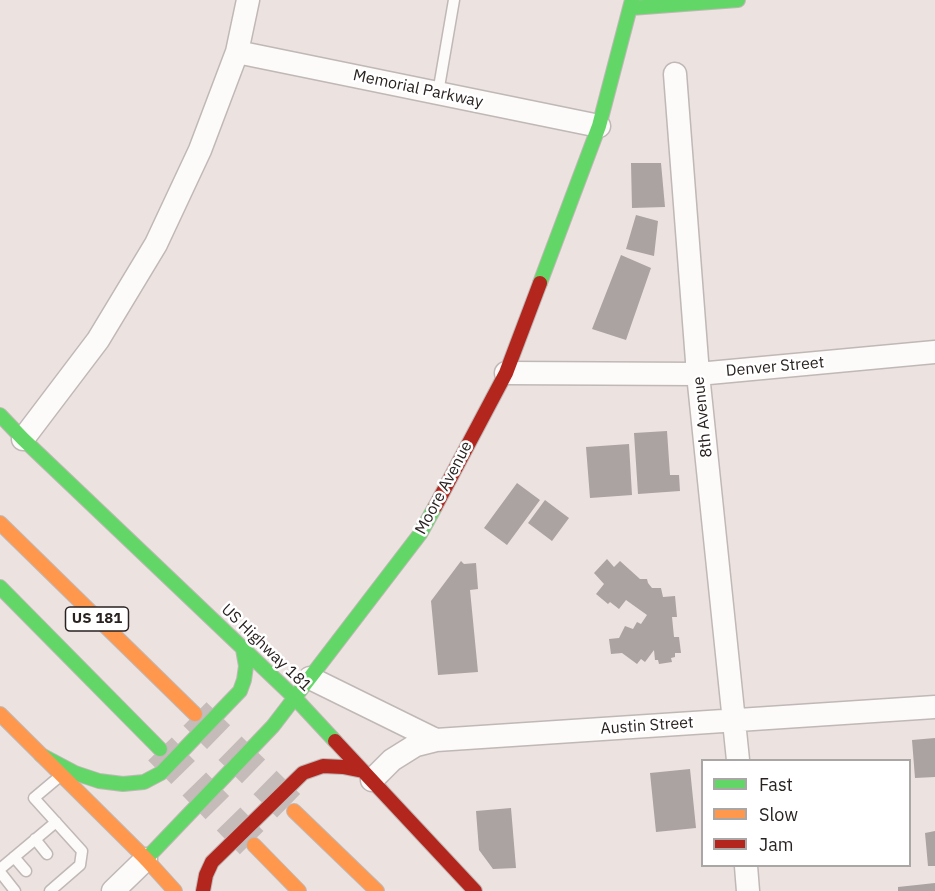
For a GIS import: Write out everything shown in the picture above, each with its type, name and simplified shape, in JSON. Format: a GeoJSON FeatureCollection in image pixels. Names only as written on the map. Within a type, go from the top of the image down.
{"type":"FeatureCollection","features":[{"type":"Feature","properties":{"kind":"main road"},"geometry":{"type":"LineString","coordinates":[[631,4],[738,0]]}},
{"type":"Feature","properties":{"kind":"main road","name":"Moore Avenue"},"geometry":{"type":"LineString","coordinates":[[146,859],[273,726],[420,534],[506,373],[599,126],[631,4]]}},
{"type":"Feature","properties":{"kind":"main road","name":"US Highway 181"},"geometry":{"type":"LineString","coordinates":[[0,415],[295,698],[476,891]]}},
{"type":"Feature","properties":{"kind":"main road","name":"US 181"},"geometry":{"type":"LineString","coordinates":[[0,523],[195,714]]}},
{"type":"Feature","properties":{"kind":"main road","name":"US 181"},"geometry":{"type":"LineString","coordinates":[[0,587],[160,749]]}},
{"type":"Feature","properties":{"kind":"main road"},"geometry":{"type":"LineString","coordinates":[[41,755],[75,773],[99,781],[123,784],[144,782],[161,773],[240,691],[246,666],[243,649]]}},
{"type":"Feature","properties":{"kind":"main road"},"geometry":{"type":"LineString","coordinates":[[0,714],[146,859],[175,891]]}},
{"type":"Feature","properties":{"kind":"main road"},"geometry":{"type":"LineString","coordinates":[[202,891],[212,862],[303,773],[332,765],[368,776]]}},
{"type":"Feature","properties":{"kind":"main road"},"geometry":{"type":"LineString","coordinates":[[294,810],[377,891]]}},
{"type":"Feature","properties":{"kind":"main road"},"geometry":{"type":"LineString","coordinates":[[254,845],[299,891]]}},
{"type":"Feature","properties":{"kind":"street"},"geometry":{"type":"LineString","coordinates":[[24,439],[98,340],[156,244],[200,150],[237,52],[248,0]]}},
{"type":"Feature","properties":{"kind":"street","name":"Memorial Parkway"},"geometry":{"type":"LineString","coordinates":[[237,52],[599,126]]}},
{"type":"Feature","properties":{"kind":"street","name":"8th Avenue"},"geometry":{"type":"LineString","coordinates":[[675,74],[698,374],[738,759]]}},
{"type":"Feature","properties":{"kind":"street","name":"Denver Street"},"geometry":{"type":"LineString","coordinates":[[506,373],[698,374],[935,352]]}},
{"type":"Feature","properties":{"kind":"street"},"geometry":{"type":"LineString","coordinates":[[310,678],[436,740]]}},
{"type":"Feature","properties":{"kind":"street","name":"Austin Street"},"geometry":{"type":"LineString","coordinates":[[368,776],[416,745],[436,740],[935,707]]}},
{"type":"Feature","properties":{"kind":"street","name":"Moore Avenue"},"geometry":{"type":"LineString","coordinates":[[113,891],[146,859]]}},
{"type":"Feature","properties":{"kind":"street"},"geometry":{"type":"LineString","coordinates":[[746,867],[748,891]]}},
{"type":"Feature","properties":{"kind":"lane"},"geometry":{"type":"LineString","coordinates":[[438,93],[454,0]]}},
{"type":"Feature","properties":{"kind":"lane"},"geometry":{"type":"LineString","coordinates":[[50,890],[64,874],[80,865],[82,851],[34,798],[61,775]]}},
{"type":"Feature","properties":{"kind":"lane"},"geometry":{"type":"LineString","coordinates":[[15,891],[0,870],[56,822]]}},
{"type":"Feature","properties":{"kind":"lane"},"geometry":{"type":"LineString","coordinates":[[35,839],[47,854]]}},
{"type":"Feature","properties":{"kind":"lane"},"geometry":{"type":"LineString","coordinates":[[14,857],[26,871]]}},
{"type":"Feature","properties":{"kind":"building"},"geometry":{"type":"Polygon","coordinates":[[[631,163],[661,163],[665,207],[632,208],[631,163]]]}},
{"type":"Feature","properties":{"kind":"building"},"geometry":{"type":"Polygon","coordinates":[[[636,215],[658,221],[654,256],[626,249],[636,215]]]}},
{"type":"Feature","properties":{"kind":"building"},"geometry":{"type":"Polygon","coordinates":[[[621,255],[651,268],[626,340],[592,329],[621,255]]]}},
{"type":"Feature","properties":{"kind":"building"},"geometry":{"type":"Polygon","coordinates":[[[667,431],[670,475],[679,475],[680,491],[638,494],[634,433],[667,431]]]}},
{"type":"Feature","properties":{"kind":"building"},"geometry":{"type":"Polygon","coordinates":[[[629,444],[632,495],[590,498],[586,447],[629,444]]]}},
{"type":"Feature","properties":{"kind":"building"},"geometry":{"type":"Polygon","coordinates":[[[517,483],[540,500],[507,545],[484,528],[517,483]]]}},
{"type":"Feature","properties":{"kind":"building"},"geometry":{"type":"Polygon","coordinates":[[[545,500],[569,518],[552,541],[528,523],[545,500]]]}},
{"type":"Feature","properties":{"kind":"building"},"geometry":{"type":"Polygon","coordinates":[[[607,559],[614,567],[620,561],[640,579],[647,579],[652,588],[661,588],[663,597],[675,596],[677,617],[672,617],[674,637],[679,637],[681,653],[675,653],[675,657],[671,658],[672,662],[659,664],[658,660],[655,660],[654,650],[645,662],[641,659],[637,664],[622,653],[611,654],[609,639],[619,638],[625,626],[633,629],[637,622],[641,624],[647,615],[626,600],[619,609],[610,602],[608,604],[596,594],[604,584],[594,573],[607,559]]]}},
{"type":"Feature","properties":{"kind":"building"},"geometry":{"type":"Polygon","coordinates":[[[461,561],[464,564],[476,563],[478,589],[470,590],[478,672],[438,675],[431,601],[461,561]]]}},
{"type":"Feature","properties":{"kind":"building"},"geometry":{"type":"Polygon","coordinates":[[[935,738],[935,777],[915,778],[912,740],[935,738]]]}},
{"type":"Feature","properties":{"kind":"building"},"geometry":{"type":"Polygon","coordinates":[[[690,769],[696,828],[656,832],[650,773],[690,769]]]}},
{"type":"Feature","properties":{"kind":"building"},"geometry":{"type":"Polygon","coordinates":[[[511,808],[516,868],[493,869],[479,850],[476,811],[511,808]]]}},
{"type":"Feature","properties":{"kind":"building"},"geometry":{"type":"Polygon","coordinates":[[[935,831],[935,866],[928,866],[925,833],[935,831]]]}},
{"type":"Feature","properties":{"kind":"building"},"geometry":{"type":"Polygon","coordinates":[[[935,883],[935,891],[898,891],[898,887],[935,883]]]}},
{"type":"Feature","properties":{"kind":"tunnel"},"geometry":{"type":"LineString","coordinates":[[195,714],[294,811]]}},
{"type":"Feature","properties":{"kind":"tunnel"},"geometry":{"type":"LineString","coordinates":[[160,749],[254,845]]}},
{"type":"Feature","properties":{"kind":"traffic: fast"},"geometry":{"type":"LineString","coordinates":[[540,283],[599,126],[632,0]]}},
{"type":"Feature","properties":{"kind":"traffic: fast"},"geometry":{"type":"LineString","coordinates":[[631,8],[738,0]]}},
{"type":"Feature","properties":{"kind":"traffic: fast"},"geometry":{"type":"LineString","coordinates":[[0,415],[23,439]]}},
{"type":"Feature","properties":{"kind":"traffic: fast"},"geometry":{"type":"LineString","coordinates":[[23,439],[295,698],[335,741]]}},
{"type":"Feature","properties":{"kind":"traffic: fast"},"geometry":{"type":"LineString","coordinates":[[146,859],[273,726],[420,534],[435,507]]}},
{"type":"Feature","properties":{"kind":"traffic: fast"},"geometry":{"type":"LineString","coordinates":[[0,587],[160,749]]}},
{"type":"Feature","properties":{"kind":"traffic: fast"},"geometry":{"type":"LineString","coordinates":[[41,755],[75,773],[99,781],[123,784],[144,782],[161,773],[240,691],[246,666],[243,649]]}},
{"type":"Feature","properties":{"kind":"traffic: slow"},"geometry":{"type":"LineString","coordinates":[[0,523],[195,714]]}},
{"type":"Feature","properties":{"kind":"traffic: slow"},"geometry":{"type":"LineString","coordinates":[[0,714],[146,859],[175,891]]}},
{"type":"Feature","properties":{"kind":"traffic: slow"},"geometry":{"type":"LineString","coordinates":[[294,811],[377,891]]}},
{"type":"Feature","properties":{"kind":"traffic: slow"},"geometry":{"type":"LineString","coordinates":[[254,845],[299,891]]}},
{"type":"Feature","properties":{"kind":"traffic: jam"},"geometry":{"type":"LineString","coordinates":[[435,507],[506,373],[540,283]]}},
{"type":"Feature","properties":{"kind":"traffic: jam"},"geometry":{"type":"LineString","coordinates":[[335,741],[475,891]]}},
{"type":"Feature","properties":{"kind":"traffic: jam"},"geometry":{"type":"LineString","coordinates":[[203,891],[206,875],[212,862],[303,773],[323,766],[363,771]]}}]}
